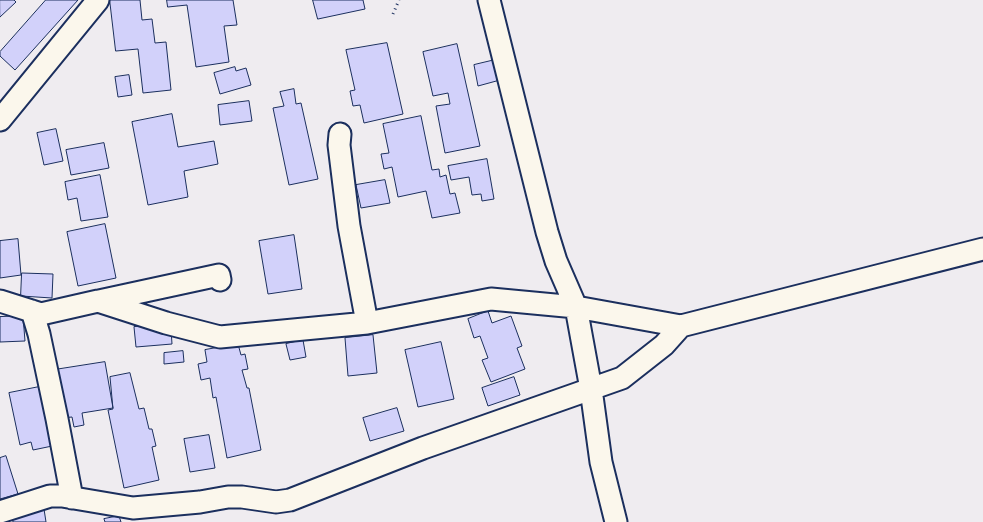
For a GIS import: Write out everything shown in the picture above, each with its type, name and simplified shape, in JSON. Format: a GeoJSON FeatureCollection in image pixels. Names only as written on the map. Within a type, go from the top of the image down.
{"type":"FeatureCollection","features":[{"type":"Feature","properties":{"kind":"street"},"geometry":{"type":"LineString","coordinates":[[0,120],[98,0]]}},
{"type":"Feature","properties":{"kind":"street"},"geometry":{"type":"LineString","coordinates":[[489,0],[547,232],[556,261],[576,307],[591,388],[601,462],[616,522]]}},
{"type":"Feature","properties":{"kind":"street"},"geometry":{"type":"LineString","coordinates":[[340,134],[339,145],[348,226],[367,323]]}},
{"type":"Feature","properties":{"kind":"street"},"geometry":{"type":"LineString","coordinates":[[98,301],[166,323],[220,337],[367,323],[491,299],[576,307],[681,326],[983,249]]}},
{"type":"Feature","properties":{"kind":"street"},"geometry":{"type":"LineString","coordinates":[[0,301],[42,314],[219,275],[220,280]]}},
{"type":"Feature","properties":{"kind":"street"},"geometry":{"type":"LineString","coordinates":[[32,311],[39,334],[72,498]]}},
{"type":"Feature","properties":{"kind":"street"},"geometry":{"type":"LineString","coordinates":[[0,512],[50,496],[133,508],[200,502],[228,497],[276,502],[290,500],[423,448],[622,378],[664,345],[681,326]]}},
{"type":"Feature","properties":{"kind":"path"},"geometry":{"type":"LineString","coordinates":[[392,14],[399,0]]}},
{"type":"Feature","properties":{"kind":"building"},"geometry":{"type":"Polygon","coordinates":[[[0,0],[14,0],[16,2],[0,17],[0,0]]]}},
{"type":"Feature","properties":{"kind":"building"},"geometry":{"type":"Polygon","coordinates":[[[46,0],[78,0],[15,70],[0,56],[0,52],[46,0]]]}},
{"type":"Feature","properties":{"kind":"building"},"geometry":{"type":"Polygon","coordinates":[[[110,0],[140,0],[142,20],[152,19],[155,43],[166,42],[171,90],[143,93],[138,49],[116,51],[110,0]]]}},
{"type":"Feature","properties":{"kind":"building"},"geometry":{"type":"Polygon","coordinates":[[[167,0],[233,0],[237,25],[224,26],[229,62],[196,67],[187,5],[168,7],[167,0]]]}},
{"type":"Feature","properties":{"kind":"building"},"geometry":{"type":"Polygon","coordinates":[[[313,0],[363,0],[365,9],[318,19],[313,0]]]}},
{"type":"Feature","properties":{"kind":"building"},"geometry":{"type":"Polygon","coordinates":[[[387,43],[403,114],[364,123],[360,105],[353,106],[350,91],[355,90],[346,50],[387,43]]]}},
{"type":"Feature","properties":{"kind":"building"},"geometry":{"type":"Polygon","coordinates":[[[457,44],[480,146],[445,153],[436,106],[450,104],[448,93],[433,96],[423,52],[457,44]]]}},
{"type":"Feature","properties":{"kind":"building"},"geometry":{"type":"Polygon","coordinates":[[[495,60],[500,80],[478,86],[474,65],[495,60]]]}},
{"type":"Feature","properties":{"kind":"building"},"geometry":{"type":"Polygon","coordinates":[[[235,67],[236,71],[246,68],[251,85],[220,94],[214,73],[235,67]]]}},
{"type":"Feature","properties":{"kind":"building"},"geometry":{"type":"Polygon","coordinates":[[[129,75],[132,95],[118,97],[115,77],[129,75]]]}},
{"type":"Feature","properties":{"kind":"building"},"geometry":{"type":"Polygon","coordinates":[[[294,89],[296,104],[301,103],[318,179],[289,185],[273,108],[284,106],[280,92],[294,89]]]}},
{"type":"Feature","properties":{"kind":"building"},"geometry":{"type":"Polygon","coordinates":[[[249,101],[252,121],[220,125],[218,105],[249,101]]]}},
{"type":"Feature","properties":{"kind":"building"},"geometry":{"type":"Polygon","coordinates":[[[172,114],[178,147],[214,141],[218,164],[184,171],[188,197],[148,205],[132,122],[172,114]]]}},
{"type":"Feature","properties":{"kind":"building"},"geometry":{"type":"Polygon","coordinates":[[[421,116],[432,170],[439,169],[440,177],[446,175],[450,194],[455,193],[460,213],[432,218],[426,191],[398,197],[392,167],[384,169],[381,154],[389,153],[383,124],[421,116]]]}},
{"type":"Feature","properties":{"kind":"building"},"geometry":{"type":"Polygon","coordinates":[[[56,129],[63,161],[44,165],[37,133],[56,129]]]}},
{"type":"Feature","properties":{"kind":"building"},"geometry":{"type":"Polygon","coordinates":[[[104,143],[109,168],[71,175],[66,150],[104,143]]]}},
{"type":"Feature","properties":{"kind":"building"},"geometry":{"type":"Polygon","coordinates":[[[487,159],[494,199],[482,201],[481,194],[472,195],[469,177],[451,180],[448,166],[487,159]]]}},
{"type":"Feature","properties":{"kind":"building"},"geometry":{"type":"Polygon","coordinates":[[[100,175],[108,217],[81,221],[77,198],[68,200],[65,182],[100,175]]]}},
{"type":"Feature","properties":{"kind":"building"},"geometry":{"type":"Polygon","coordinates":[[[385,180],[390,203],[361,208],[356,185],[385,180]]]}},
{"type":"Feature","properties":{"kind":"building"},"geometry":{"type":"Polygon","coordinates":[[[105,224],[116,278],[78,286],[67,232],[105,224]]]}},
{"type":"Feature","properties":{"kind":"building"},"geometry":{"type":"Polygon","coordinates":[[[294,235],[302,289],[268,294],[259,241],[294,235]]]}},
{"type":"Feature","properties":{"kind":"building"},"geometry":{"type":"Polygon","coordinates":[[[18,239],[21,275],[0,278],[0,241],[18,239]]]}},
{"type":"Feature","properties":{"kind":"building"},"geometry":{"type":"Polygon","coordinates":[[[22,273],[53,274],[52,298],[21,296],[22,273]]]}},
{"type":"Feature","properties":{"kind":"building"},"geometry":{"type":"Polygon","coordinates":[[[488,311],[492,323],[511,316],[522,346],[517,348],[525,369],[491,382],[482,360],[488,358],[480,336],[474,338],[468,319],[488,311]]]}},
{"type":"Feature","properties":{"kind":"building"},"geometry":{"type":"Polygon","coordinates":[[[23,316],[25,341],[0,342],[0,317],[23,316]]]}},
{"type":"Feature","properties":{"kind":"building"},"geometry":{"type":"Polygon","coordinates":[[[155,325],[171,329],[172,344],[136,347],[134,327],[155,325]]]}},
{"type":"Feature","properties":{"kind":"building"},"geometry":{"type":"Polygon","coordinates":[[[373,335],[377,373],[348,376],[345,338],[373,335]]]}},
{"type":"Feature","properties":{"kind":"building"},"geometry":{"type":"Polygon","coordinates":[[[303,340],[306,357],[290,360],[286,344],[303,340]]]}},
{"type":"Feature","properties":{"kind":"building"},"geometry":{"type":"Polygon","coordinates":[[[441,342],[454,399],[418,407],[405,350],[441,342]]]}},
{"type":"Feature","properties":{"kind":"building"},"geometry":{"type":"Polygon","coordinates":[[[238,344],[241,355],[245,354],[248,369],[242,370],[247,388],[249,388],[261,450],[227,458],[216,397],[213,398],[210,378],[201,380],[198,364],[207,362],[205,350],[238,344]]]}},
{"type":"Feature","properties":{"kind":"building"},"geometry":{"type":"Polygon","coordinates":[[[183,351],[184,362],[164,364],[164,353],[183,351]]]}},
{"type":"Feature","properties":{"kind":"building"},"geometry":{"type":"Polygon","coordinates":[[[105,362],[113,408],[82,413],[84,425],[74,427],[72,417],[62,418],[54,370],[105,362]]]}},
{"type":"Feature","properties":{"kind":"building"},"geometry":{"type":"Polygon","coordinates":[[[130,373],[139,409],[144,408],[149,429],[152,429],[156,446],[152,447],[159,480],[124,488],[108,410],[113,409],[110,377],[130,373]]]}},
{"type":"Feature","properties":{"kind":"building"},"geometry":{"type":"Polygon","coordinates":[[[514,377],[520,395],[488,406],[482,388],[514,377]]]}},
{"type":"Feature","properties":{"kind":"building"},"geometry":{"type":"Polygon","coordinates":[[[44,386],[57,445],[33,450],[31,442],[20,445],[9,393],[44,386]]]}},
{"type":"Feature","properties":{"kind":"building"},"geometry":{"type":"Polygon","coordinates":[[[397,408],[404,431],[370,441],[363,418],[397,408]]]}},
{"type":"Feature","properties":{"kind":"building"},"geometry":{"type":"Polygon","coordinates":[[[209,435],[215,468],[190,472],[184,439],[209,435]]]}},
{"type":"Feature","properties":{"kind":"building"},"geometry":{"type":"Polygon","coordinates":[[[6,456],[18,494],[0,499],[0,458],[6,456]]]}},
{"type":"Feature","properties":{"kind":"building"},"geometry":{"type":"Polygon","coordinates":[[[44,509],[46,522],[13,522],[12,517],[44,509]]]}},
{"type":"Feature","properties":{"kind":"building"},"geometry":{"type":"Polygon","coordinates":[[[119,516],[121,522],[105,522],[104,519],[119,516]]]}}]}
